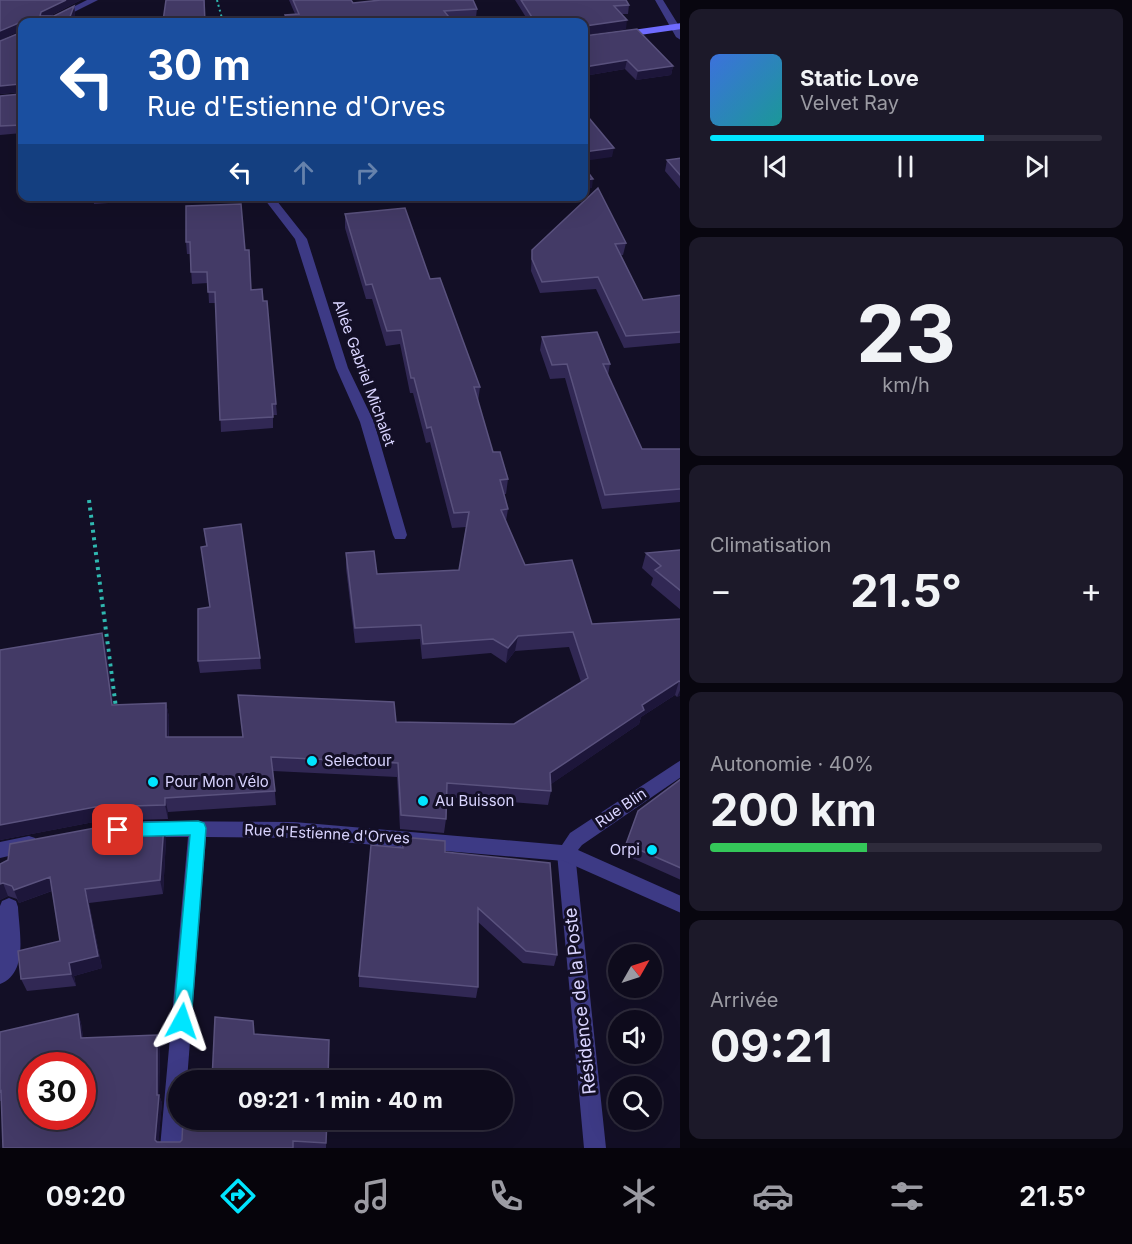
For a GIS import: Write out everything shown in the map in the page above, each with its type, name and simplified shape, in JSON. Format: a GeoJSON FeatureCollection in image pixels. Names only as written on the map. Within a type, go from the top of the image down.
{"type":"FeatureCollection","features":[{"type":"Feature","properties":{"kind":"street"},"geometry":{"type":"LineString","coordinates":[[56,18],[94,0]]}},
{"type":"Feature","properties":{"kind":"street"},"geometry":{"type":"LineString","coordinates":[[588,39],[677,26],[659,0]]}},
{"type":"Feature","properties":{"kind":"street","name":"Allée Gabriel Michalet"},"geometry":{"type":"LineString","coordinates":[[271,201],[301,239],[342,368],[367,422],[400,536]]}},
{"type":"Feature","properties":{"kind":"street","name":"Rue Blin"},"geometry":{"type":"LineString","coordinates":[[566,853],[576,839],[680,768]]}},
{"type":"Feature","properties":{"kind":"street"},"geometry":{"type":"LineString","coordinates":[[171,1148],[198,828]]}},
{"type":"Feature","properties":{"kind":"street","name":"Rue d'Estienne d'Orves"},"geometry":{"type":"LineString","coordinates":[[129,830],[198,828],[294,830],[566,853],[606,873],[680,904]]}},
{"type":"Feature","properties":{"kind":"street"},"geometry":{"type":"LineString","coordinates":[[3,855],[42,842]]}},
{"type":"Feature","properties":{"kind":"street","name":"Résidence de la Poste"},"geometry":{"type":"LineString","coordinates":[[566,853],[595,1148]]}},
{"type":"Feature","properties":{"kind":"street"},"geometry":{"type":"LineString","coordinates":[[0,975],[11,959],[9,907]]}},
{"type":"Feature","properties":{"kind":"path"},"geometry":{"type":"LineString","coordinates":[[217,0],[222,18]]}},
{"type":"Feature","properties":{"kind":"path"},"geometry":{"type":"LineString","coordinates":[[89,500],[117,710]]}},
{"type":"Feature","properties":{"kind":"building"},"geometry":{"type":"Polygon","coordinates":[[[0,0],[66,0],[41,12],[40,16],[54,16],[74,6],[70,18],[18,18],[18,23],[0,31],[0,0]]]}},
{"type":"Feature","properties":{"kind":"building"},"geometry":{"type":"Polygon","coordinates":[[[166,0],[204,0],[205,18],[163,18],[166,0]]]}},
{"type":"Feature","properties":{"kind":"building"},"geometry":{"type":"Polygon","coordinates":[[[293,0],[351,0],[353,3],[381,0],[473,0],[477,9],[444,11],[450,18],[286,18],[285,15],[299,14],[293,0]]]}},
{"type":"Feature","properties":{"kind":"building"},"geometry":{"type":"Polygon","coordinates":[[[521,0],[626,0],[629,5],[614,6],[627,20],[588,26],[588,18],[532,18],[521,0]]]}},
{"type":"Feature","properties":{"kind":"building"},"geometry":{"type":"Polygon","coordinates":[[[637,29],[673,66],[638,71],[627,60],[588,66],[588,35],[637,29]]]}},
{"type":"Feature","properties":{"kind":"building"},"geometry":{"type":"Polygon","coordinates":[[[18,34],[18,84],[0,86],[0,41],[18,34]]]}},
{"type":"Feature","properties":{"kind":"building"},"geometry":{"type":"Polygon","coordinates":[[[18,94],[18,125],[0,126],[0,96],[18,94]]]}},
{"type":"Feature","properties":{"kind":"building"},"geometry":{"type":"Polygon","coordinates":[[[588,117],[614,148],[588,151],[588,117]]]}},
{"type":"Feature","properties":{"kind":"building"},"geometry":{"type":"Polygon","coordinates":[[[680,158],[680,175],[667,160],[680,158]]]}},
{"type":"Feature","properties":{"kind":"building"},"geometry":{"type":"Polygon","coordinates":[[[598,188],[626,243],[615,244],[643,300],[680,295],[680,332],[626,336],[598,277],[542,282],[532,259],[532,250],[584,201],[588,201],[588,197],[598,188]]]}},
{"type":"Feature","properties":{"kind":"building"},"geometry":{"type":"Polygon","coordinates":[[[241,204],[245,250],[249,250],[251,290],[262,289],[263,301],[267,301],[276,404],[272,404],[273,417],[220,420],[215,292],[208,292],[207,272],[191,272],[190,242],[186,242],[186,206],[241,204]]]}},
{"type":"Feature","properties":{"kind":"building"},"geometry":{"type":"Polygon","coordinates":[[[405,208],[430,279],[440,278],[480,387],[474,387],[493,452],[500,452],[508,479],[500,480],[508,509],[501,510],[525,565],[572,560],[592,624],[680,619],[680,682],[642,705],[644,710],[550,773],[551,791],[447,783],[446,819],[401,815],[398,763],[271,757],[275,791],[165,798],[165,805],[95,807],[0,825],[0,650],[102,633],[112,705],[166,703],[166,737],[243,737],[238,695],[394,702],[396,722],[514,724],[588,678],[573,632],[518,636],[508,648],[493,639],[423,644],[421,625],[355,628],[346,553],[374,551],[377,574],[459,570],[469,512],[454,513],[431,427],[427,428],[414,378],[411,378],[401,330],[387,331],[372,284],[366,285],[345,214],[405,208]]]}},
{"type":"Feature","properties":{"kind":"building"},"geometry":{"type":"Polygon","coordinates":[[[597,332],[610,364],[603,364],[642,449],[680,449],[680,489],[605,495],[567,364],[552,365],[542,337],[597,332]]]}},
{"type":"Feature","properties":{"kind":"building"},"geometry":{"type":"Polygon","coordinates":[[[241,524],[260,658],[198,661],[198,609],[210,607],[201,547],[207,546],[204,529],[241,524]]]}},
{"type":"Feature","properties":{"kind":"building"},"geometry":{"type":"Polygon","coordinates":[[[680,550],[680,590],[655,570],[661,566],[646,553],[680,550]]]}},
{"type":"Feature","properties":{"kind":"building"},"geometry":{"type":"Polygon","coordinates":[[[680,780],[680,868],[626,844],[638,811],[680,780]]]}},
{"type":"Feature","properties":{"kind":"building"},"geometry":{"type":"Polygon","coordinates":[[[164,825],[160,880],[85,889],[98,956],[69,963],[71,974],[21,979],[18,951],[60,941],[50,877],[14,890],[12,886],[0,884],[0,864],[8,860],[10,844],[95,828],[164,825]]]}},
{"type":"Feature","properties":{"kind":"building"},"geometry":{"type":"Polygon","coordinates":[[[402,837],[445,841],[445,852],[550,863],[557,955],[526,951],[478,908],[478,987],[359,976],[371,845],[403,848],[402,837]]]}},
{"type":"Feature","properties":{"kind":"building"},"geometry":{"type":"Polygon","coordinates":[[[78,1014],[81,1038],[157,1035],[157,1095],[159,1095],[155,1140],[157,1142],[180,1142],[182,1130],[327,1130],[326,1143],[293,1141],[293,1148],[3,1148],[0,1032],[78,1014]]]}},
{"type":"Feature","properties":{"kind":"building"},"geometry":{"type":"Polygon","coordinates":[[[215,1017],[253,1021],[254,1034],[329,1040],[328,1070],[212,1070],[215,1017]]]}},
{"type":"Feature","properties":{"kind":"place","name":"Selectour"},"geometry":{"type":"Point","coordinates":[312,761]}},
{"type":"Feature","properties":{"kind":"place","name":"Pour Mon Vélo"},"geometry":{"type":"Point","coordinates":[153,782]}},
{"type":"Feature","properties":{"kind":"place","name":"Au Buisson"},"geometry":{"type":"Point","coordinates":[423,801]}},
{"type":"Feature","properties":{"kind":"place","name":"Orpi"},"geometry":{"type":"Point","coordinates":[652,850]}},
{"type":"Feature","properties":{"kind":"route"},"geometry":{"type":"LineString","coordinates":[[118,830],[198,828],[182,1021]]}}]}
